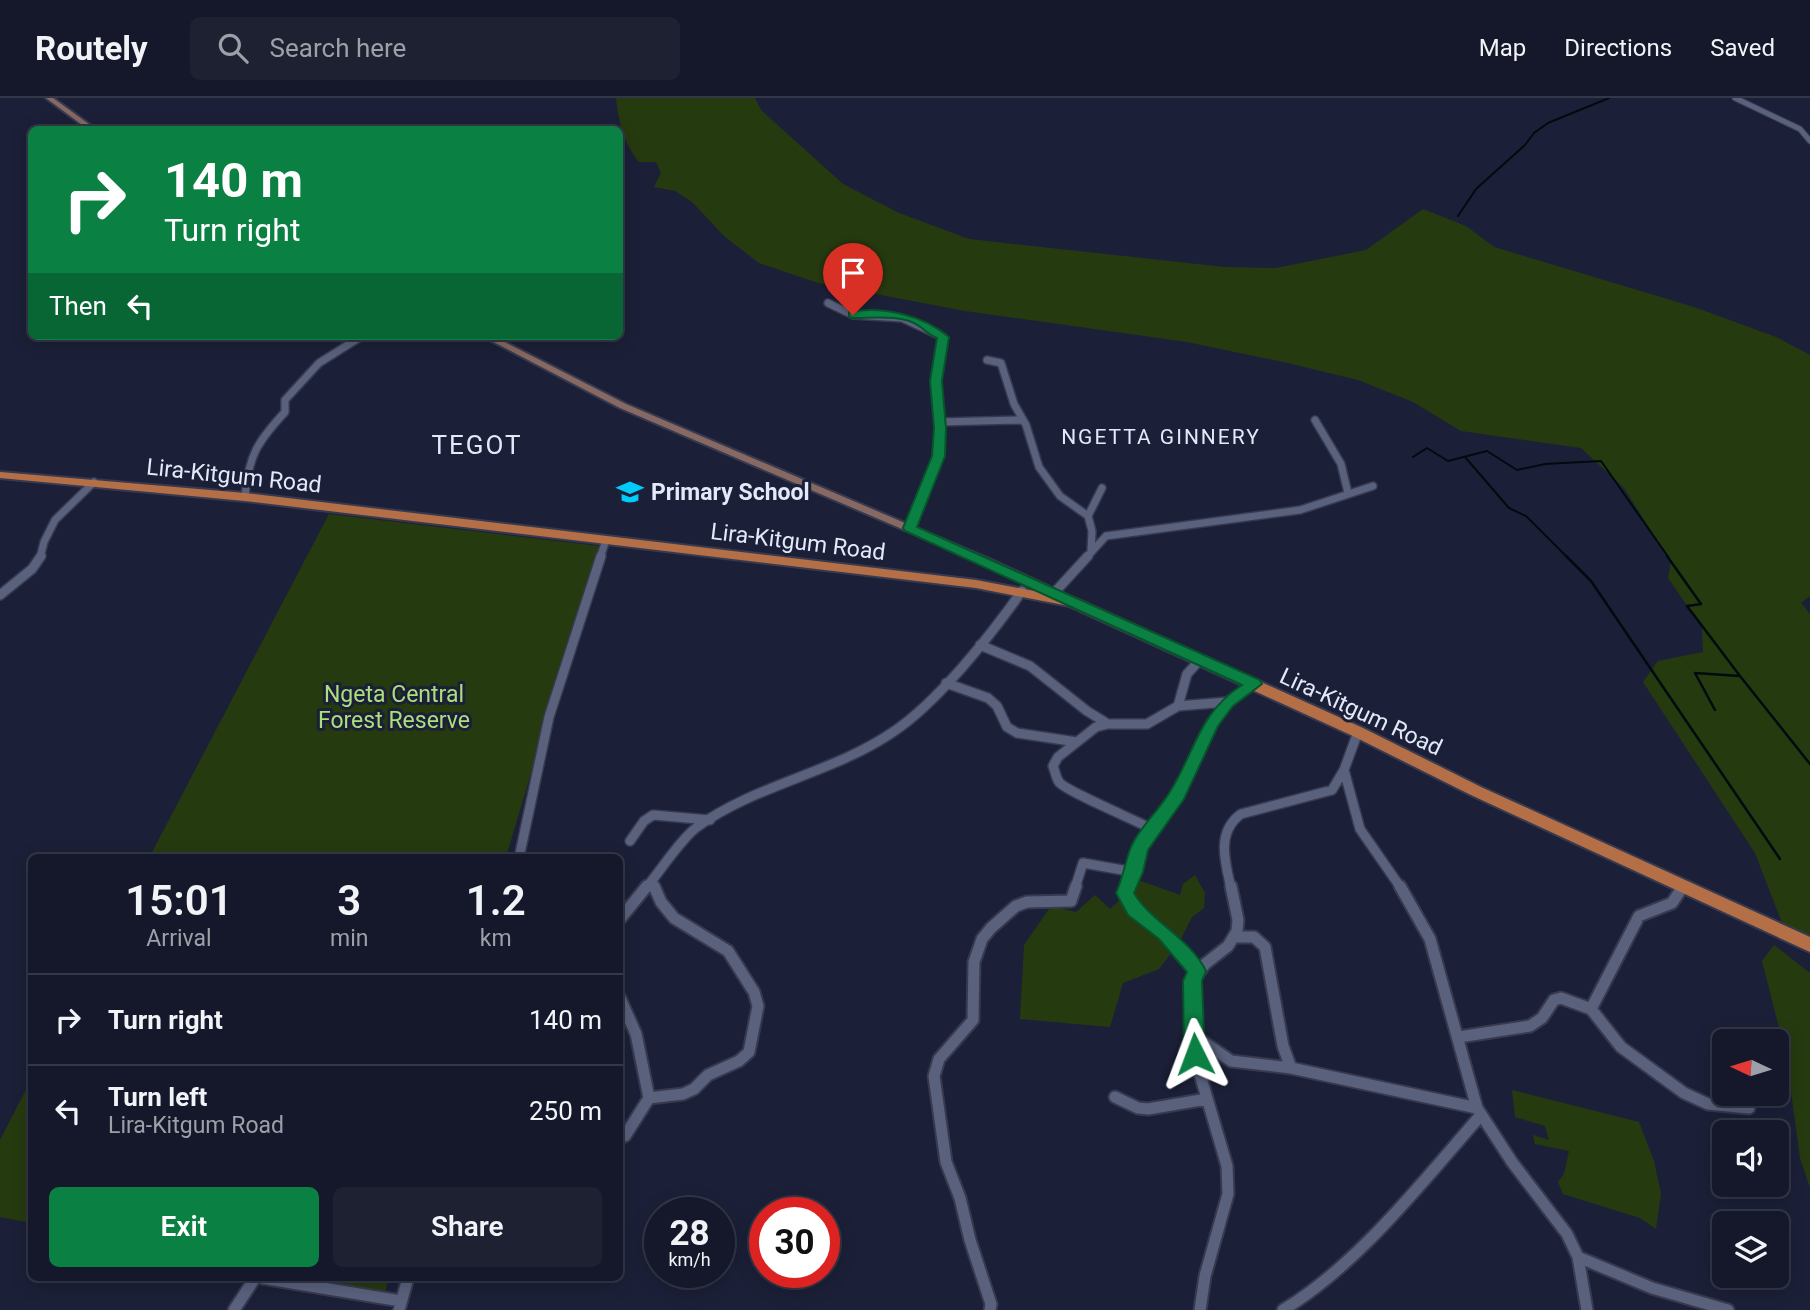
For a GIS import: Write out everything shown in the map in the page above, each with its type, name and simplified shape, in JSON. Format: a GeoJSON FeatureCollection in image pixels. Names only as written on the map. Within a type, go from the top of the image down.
{"type":"FeatureCollection","features":[{"type":"Feature","properties":{"kind":"main road"},"geometry":{"type":"LineString","coordinates":[[49,98],[88,126]]}},
{"type":"Feature","properties":{"kind":"main road"},"geometry":{"type":"LineString","coordinates":[[494,340],[623,406],[910,528],[1072,602]]}},
{"type":"Feature","properties":{"kind":"main road","name":"Lira-Kitgum Road"},"geometry":{"type":"LineString","coordinates":[[0,475],[245,497],[1022,591],[1072,602],[1358,732],[1476,791],[1810,945]]}},
{"type":"Feature","properties":{"kind":"street"},"geometry":{"type":"LineString","coordinates":[[1735,98],[1800,129],[1810,141]]}},
{"type":"Feature","properties":{"kind":"street"},"geometry":{"type":"LineString","coordinates":[[828,303],[853,315],[888,315],[908,319],[923,324],[928,330],[943,337],[936,381],[939,456],[910,528]]}},
{"type":"Feature","properties":{"kind":"street"},"geometry":{"type":"LineString","coordinates":[[245,497],[248,462],[265,431],[285,412],[285,400],[324,356],[354,340]]}},
{"type":"Feature","properties":{"kind":"street"},"geometry":{"type":"LineString","coordinates":[[987,360],[1001,363],[1014,404],[1026,425],[1039,467],[1060,496],[1088,516]]}},
{"type":"Feature","properties":{"kind":"street"},"geometry":{"type":"LineString","coordinates":[[939,422],[1022,420]]}},
{"type":"Feature","properties":{"kind":"street"},"geometry":{"type":"LineString","coordinates":[[1315,420],[1348,475],[1348,493]]}},
{"type":"Feature","properties":{"kind":"street"},"geometry":{"type":"LineString","coordinates":[[0,596],[32,569],[44,551],[44,542],[55,520],[94,482]]}},
{"type":"Feature","properties":{"kind":"street"},"geometry":{"type":"LineString","coordinates":[[1054,593],[1100,538],[1112,534],[1300,510],[1373,486]]}},
{"type":"Feature","properties":{"kind":"street"},"geometry":{"type":"LineString","coordinates":[[1091,552],[1088,516],[1102,488]]}},
{"type":"Feature","properties":{"kind":"street"},"geometry":{"type":"LineString","coordinates":[[520,854],[549,717],[607,540]]}},
{"type":"Feature","properties":{"kind":"street"},"geometry":{"type":"LineString","coordinates":[[623,916],[695,828],[768,789],[821,769],[892,733],[928,704],[980,645],[1022,591]]}},
{"type":"Feature","properties":{"kind":"street"},"geometry":{"type":"LineString","coordinates":[[980,645],[995,653],[1027,663],[1081,709],[1108,724]]}},
{"type":"Feature","properties":{"kind":"street"},"geometry":{"type":"LineString","coordinates":[[1178,706],[1187,674],[1199,661]]}},
{"type":"Feature","properties":{"kind":"street"},"geometry":{"type":"LineString","coordinates":[[946,683],[988,698],[997,706],[1007,727],[1017,733],[1077,742]]}},
{"type":"Feature","properties":{"kind":"street"},"geometry":{"type":"LineString","coordinates":[[1197,971],[1165,934],[1128,902],[1126,888],[1134,872],[1139,848],[1178,794],[1211,724],[1227,702],[1254,684]]}},
{"type":"Feature","properties":{"kind":"street"},"geometry":{"type":"LineString","coordinates":[[1152,830],[1099,802],[1077,794],[1059,782],[1053,766],[1058,757],[1096,727],[1108,724],[1147,724],[1178,706],[1227,702]]}},
{"type":"Feature","properties":{"kind":"street"},"geometry":{"type":"LineString","coordinates":[[1200,1310],[1205,1276],[1228,1194],[1227,1166],[1195,1054],[1192,1034],[1193,981],[1197,971],[1209,957],[1230,946],[1238,937],[1238,919],[1226,858],[1225,835],[1230,821],[1268,806],[1330,792],[1344,770],[1358,732]]}},
{"type":"Feature","properties":{"kind":"street"},"geometry":{"type":"LineString","coordinates":[[1344,770],[1360,829],[1411,902],[1430,939],[1479,1111],[1512,1162],[1554,1214],[1578,1257],[1587,1310]]}},
{"type":"Feature","properties":{"kind":"street"},"geometry":{"type":"LineString","coordinates":[[630,841],[644,821],[653,815],[712,820]]}},
{"type":"Feature","properties":{"kind":"street"},"geometry":{"type":"LineString","coordinates":[[990,1310],[941,1138],[934,1076],[939,1059],[973,1020],[974,962],[982,939],[990,928],[1016,906],[1027,902],[1071,901],[1083,863],[1134,872]]}},
{"type":"Feature","properties":{"kind":"street"},"geometry":{"type":"LineString","coordinates":[[649,1098],[683,1094],[694,1089],[717,1070],[750,1052],[758,1006],[754,992],[728,951],[674,918],[661,902],[652,883]]}},
{"type":"Feature","properties":{"kind":"street"},"geometry":{"type":"LineString","coordinates":[[1591,1009],[1639,916],[1672,903],[1682,888]]}},
{"type":"Feature","properties":{"kind":"street"},"geometry":{"type":"LineString","coordinates":[[1238,937],[1254,937],[1265,947],[1283,1046],[1291,1068]]}},
{"type":"Feature","properties":{"kind":"street"},"geometry":{"type":"LineString","coordinates":[[1459,1037],[1530,1026],[1542,1018],[1554,1000],[1561,998],[1591,1009],[1621,1047],[1684,1093],[1708,1104],[1749,1108]]}},
{"type":"Feature","properties":{"kind":"street"},"geometry":{"type":"LineString","coordinates":[[623,1002],[637,1032],[649,1098],[625,1136]]}},
{"type":"Feature","properties":{"kind":"street"},"geometry":{"type":"LineString","coordinates":[[1192,1034],[1231,1061],[1291,1068],[1479,1111]]}},
{"type":"Feature","properties":{"kind":"street"},"geometry":{"type":"LineString","coordinates":[[1115,1097],[1147,1110],[1206,1099]]}},
{"type":"Feature","properties":{"kind":"street"},"geometry":{"type":"LineString","coordinates":[[1283,1310],[1308,1296],[1350,1257],[1408,1198],[1479,1111]]}},
{"type":"Feature","properties":{"kind":"street"},"geometry":{"type":"LineString","coordinates":[[1578,1257],[1614,1275],[1682,1300],[1728,1310]]}},
{"type":"Feature","properties":{"kind":"street"},"geometry":{"type":"LineString","coordinates":[[234,1310],[253,1281]]}},
{"type":"Feature","properties":{"kind":"street"},"geometry":{"type":"LineString","coordinates":[[277,1281],[400,1306],[407,1281]]}},
{"type":"Feature","properties":{"kind":"green space"},"geometry":{"type":"Polygon","coordinates":[[[616,98],[755,98],[761,110],[843,184],[899,213],[969,239],[1224,267],[1276,268],[1366,250],[1423,209],[1466,226],[1494,247],[1694,307],[1776,337],[1810,355],[1810,596],[1801,603],[1810,614],[1810,935],[1782,923],[1755,853],[1643,682],[1658,661],[1703,652],[1702,627],[1668,578],[1671,562],[1624,488],[1581,448],[1461,431],[1413,402],[1358,380],[1288,363],[1187,342],[965,311],[818,283],[759,263],[724,236],[692,202],[675,191],[654,187],[661,173],[656,162],[639,162],[629,147],[616,98]]]}},
{"type":"Feature","properties":{"kind":"green space","name":"Ngeta Central Forest Reserve"},"geometry":{"type":"Polygon","coordinates":[[[329,514],[599,546],[507,854],[151,854],[329,514]]]}},
{"type":"Feature","properties":{"kind":"green space"},"geometry":{"type":"Polygon","coordinates":[[[1195,875],[1205,893],[1204,908],[1192,917],[1181,939],[1161,922],[1156,930],[1176,947],[1159,969],[1123,983],[1110,1027],[1020,1019],[1024,945],[1051,906],[1076,912],[1095,895],[1110,909],[1141,881],[1180,895],[1183,884],[1195,875]]]}},
{"type":"Feature","properties":{"kind":"green space"},"geometry":{"type":"Polygon","coordinates":[[[1774,945],[1810,973],[1810,1188],[1800,1158],[1789,1077],[1789,1029],[1779,1029],[1762,961],[1774,945]]]}},
{"type":"Feature","properties":{"kind":"green space"},"geometry":{"type":"Polygon","coordinates":[[[28,1086],[28,1222],[0,1217],[0,1140],[28,1086]]]}},
{"type":"Feature","properties":{"kind":"green space"},"geometry":{"type":"Polygon","coordinates":[[[1512,1090],[1639,1122],[1654,1161],[1661,1194],[1656,1229],[1640,1218],[1563,1194],[1558,1182],[1564,1174],[1569,1151],[1535,1144],[1533,1135],[1549,1140],[1545,1126],[1515,1117],[1512,1090]]]}},
{"type":"Feature","properties":{"kind":"green space"},"geometry":{"type":"Polygon","coordinates":[[[312,1281],[388,1281],[384,1295],[312,1281]]]}},
{"type":"Feature","properties":{"kind":"waterway"},"geometry":{"type":"LineString","coordinates":[[1458,216],[1476,189],[1525,145],[1534,133],[1548,123],[1609,98]]}},
{"type":"Feature","properties":{"kind":"waterway"},"geometry":{"type":"LineString","coordinates":[[1413,457],[1427,448],[1448,461],[1487,451],[1517,470],[1545,464],[1601,461],[1669,558]]}},
{"type":"Feature","properties":{"kind":"waterway"},"geometry":{"type":"LineString","coordinates":[[1465,457],[1509,508],[1526,516],[1591,581],[1780,859]]}},
{"type":"Feature","properties":{"kind":"waterway"},"geometry":{"type":"LineString","coordinates":[[1667,556],[1701,604],[1687,606],[1740,676]]}},
{"type":"Feature","properties":{"kind":"waterway"},"geometry":{"type":"LineString","coordinates":[[1715,710],[1695,673],[1740,676]]}},
{"type":"Feature","properties":{"kind":"waterway"},"geometry":{"type":"LineString","coordinates":[[1740,676],[1810,764]]}},
{"type":"Feature","properties":{"kind":"place","name":"Primary School"},"geometry":{"type":"Point","coordinates":[630,492]}},
{"type":"Feature","properties":{"kind":"district","name":"NGETTA GINNERY"},"geometry":{"type":"Point","coordinates":[1161,437]}},
{"type":"Feature","properties":{"kind":"district","name":"TEGOT"},"geometry":{"type":"Point","coordinates":[477,445]}},
{"type":"Feature","properties":{"kind":"route"},"geometry":{"type":"LineString","coordinates":[[853,315],[888,315],[908,319],[923,324],[928,330],[943,337],[936,381],[940,428],[939,456],[910,528],[1254,684],[1227,702],[1211,724],[1178,794],[1139,848],[1134,872],[1125,893],[1134,910],[1165,934],[1197,971],[1193,981],[1192,1034],[1195,1054]]}}]}
